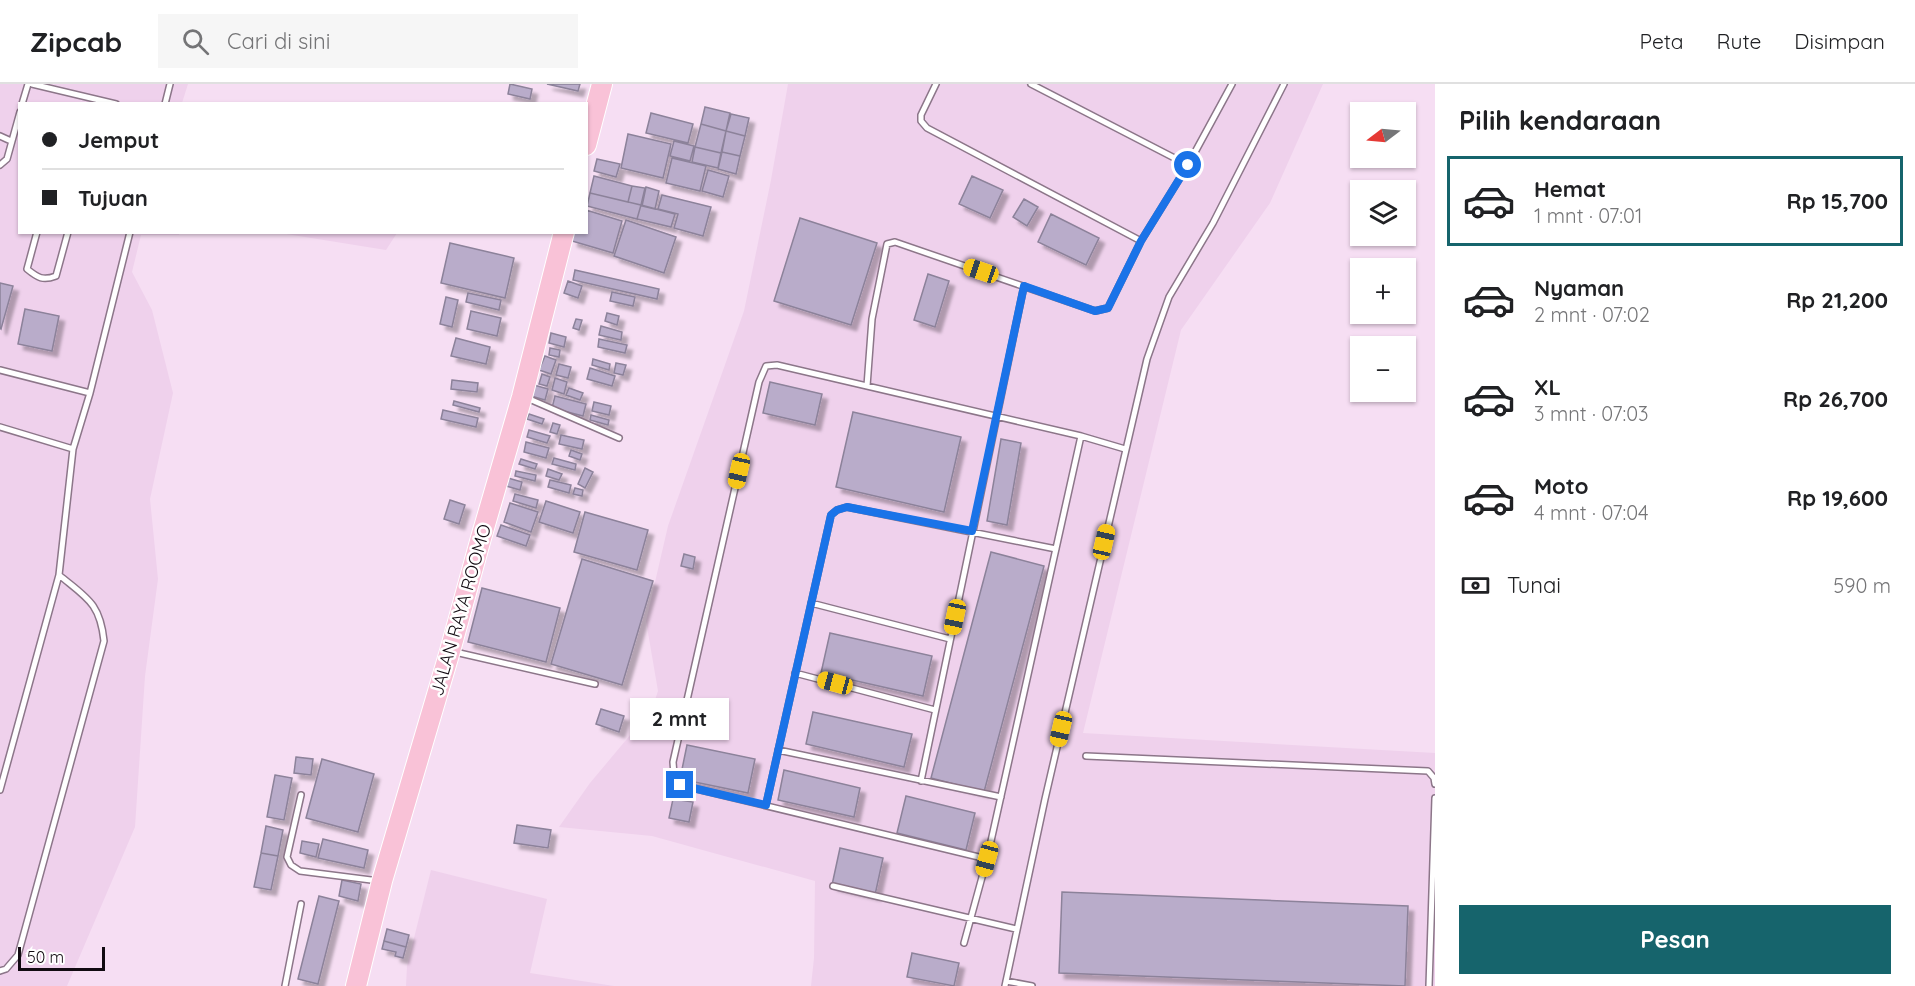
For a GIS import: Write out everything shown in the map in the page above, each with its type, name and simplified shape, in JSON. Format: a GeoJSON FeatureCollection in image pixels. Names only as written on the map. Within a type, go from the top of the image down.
{"type":"FeatureCollection","features":[{"type":"Feature","properties":{"kind":"highway"},"geometry":{"type":"LineString","coordinates":[[588,137],[602,84]]}},
{"type":"Feature","properties":{"kind":"highway","name":"JALAN RAYA ROOMO"},"geometry":{"type":"LineString","coordinates":[[356,986],[382,881],[522,397],[563,234]]}},
{"type":"Feature","properties":{"kind":"lane"},"geometry":{"type":"LineString","coordinates":[[23,102],[30,84],[55,86],[109,102]]}},
{"type":"Feature","properties":{"kind":"lane"},"geometry":{"type":"LineString","coordinates":[[166,102],[170,84]]}},
{"type":"Feature","properties":{"kind":"lane"},"geometry":{"type":"LineString","coordinates":[[936,84],[921,116],[921,121],[927,128],[1141,241]]}},
{"type":"Feature","properties":{"kind":"lane"},"geometry":{"type":"LineString","coordinates":[[1031,84],[1188,165]]}},
{"type":"Feature","properties":{"kind":"lane"},"geometry":{"type":"LineString","coordinates":[[867,386],[872,319],[887,244],[895,242],[1095,311],[1102,311],[1108,308],[1141,241],[1188,165],[1232,84]]}},
{"type":"Feature","properties":{"kind":"lane"},"geometry":{"type":"LineString","coordinates":[[1030,986],[1005,983],[1147,359],[1169,297],[1213,223],[1284,84]]}},
{"type":"Feature","properties":{"kind":"lane"},"geometry":{"type":"LineString","coordinates":[[0,165],[7,159],[18,118]]}},
{"type":"Feature","properties":{"kind":"lane"},"geometry":{"type":"LineString","coordinates":[[0,136],[11,141]]}},
{"type":"Feature","properties":{"kind":"lane"},"geometry":{"type":"LineString","coordinates":[[36,234],[27,269],[39,278],[47,279],[56,276],[67,234]]}},
{"type":"Feature","properties":{"kind":"lane"},"geometry":{"type":"LineString","coordinates":[[0,790],[59,575],[73,449],[90,393],[130,234]]}},
{"type":"Feature","properties":{"kind":"lane"},"geometry":{"type":"LineString","coordinates":[[921,781],[1024,286]]}},
{"type":"Feature","properties":{"kind":"lane"},"geometry":{"type":"LineString","coordinates":[[987,859],[680,785],[674,775],[673,762],[759,382],[766,366],[777,365],[1081,436],[1125,449]]}},
{"type":"Feature","properties":{"kind":"lane"},"geometry":{"type":"LineString","coordinates":[[0,370],[90,393]]}},
{"type":"Feature","properties":{"kind":"lane"},"geometry":{"type":"LineString","coordinates":[[522,397],[619,438]]}},
{"type":"Feature","properties":{"kind":"lane"},"geometry":{"type":"LineString","coordinates":[[0,427],[73,449]]}},
{"type":"Feature","properties":{"kind":"lane"},"geometry":{"type":"LineString","coordinates":[[964,943],[987,859],[1081,436]]}},
{"type":"Feature","properties":{"kind":"lane"},"geometry":{"type":"LineString","coordinates":[[766,805],[831,515],[847,507],[1056,549]]}},
{"type":"Feature","properties":{"kind":"lane"},"geometry":{"type":"LineString","coordinates":[[0,971],[6,969],[18,955],[104,641],[102,622],[91,601],[59,575]]}},
{"type":"Feature","properties":{"kind":"lane"},"geometry":{"type":"LineString","coordinates":[[811,603],[950,639]]}},
{"type":"Feature","properties":{"kind":"lane"},"geometry":{"type":"LineString","coordinates":[[450,651],[595,684]]}},
{"type":"Feature","properties":{"kind":"lane"},"geometry":{"type":"LineString","coordinates":[[795,673],[935,710]]}},
{"type":"Feature","properties":{"kind":"lane"},"geometry":{"type":"LineString","coordinates":[[778,750],[1001,797]]}},
{"type":"Feature","properties":{"kind":"lane"},"geometry":{"type":"LineString","coordinates":[[1086,756],[1428,771],[1434,778],[1435,784]]}},
{"type":"Feature","properties":{"kind":"lane"},"geometry":{"type":"LineString","coordinates":[[301,795],[287,857],[291,865],[300,872],[382,881]]}},
{"type":"Feature","properties":{"kind":"lane"},"geometry":{"type":"LineString","coordinates":[[1429,986],[1435,798]]}},
{"type":"Feature","properties":{"kind":"lane"},"geometry":{"type":"LineString","coordinates":[[833,886],[1016,929]]}},
{"type":"Feature","properties":{"kind":"lane"},"geometry":{"type":"LineString","coordinates":[[285,986],[301,904]]}},
{"type":"Feature","properties":{"kind":"shaded area"},"geometry":{"type":"Polygon","coordinates":[[[0,84],[188,84],[182,102],[18,102],[18,234],[180,234],[141,235],[132,272],[152,310],[173,393],[150,499],[158,579],[145,676],[135,827],[67,986],[0,986],[0,84]]]}},
{"type":"Feature","properties":{"kind":"shaded area"},"geometry":{"type":"Polygon","coordinates":[[[788,84],[1323,84],[1270,203],[1181,330],[1083,733],[1435,753],[1435,986],[811,986],[814,958],[815,881],[652,836],[559,827],[590,783],[652,709],[658,691],[646,621],[668,526],[744,311],[788,84]]]}},
{"type":"Feature","properties":{"kind":"shaded area"},"geometry":{"type":"Polygon","coordinates":[[[286,234],[396,234],[386,250],[286,234]]]}},
{"type":"Feature","properties":{"kind":"shaded area"},"geometry":{"type":"Polygon","coordinates":[[[431,870],[547,899],[530,973],[614,986],[406,986],[407,966],[431,870]]]}},
{"type":"Feature","properties":{"kind":"building"},"geometry":{"type":"Polygon","coordinates":[[[510,84],[532,89],[530,99],[508,94],[510,84]]]}},
{"type":"Feature","properties":{"kind":"building"},"geometry":{"type":"Polygon","coordinates":[[[547,84],[580,84],[578,91],[547,84]]]}},
{"type":"Feature","properties":{"kind":"building"},"geometry":{"type":"Polygon","coordinates":[[[705,107],[730,113],[726,131],[701,124],[705,107]]]}},
{"type":"Feature","properties":{"kind":"building"},"geometry":{"type":"Polygon","coordinates":[[[651,113],[693,124],[688,143],[646,133],[651,113]]]}},
{"type":"Feature","properties":{"kind":"building"},"geometry":{"type":"Polygon","coordinates":[[[731,114],[749,118],[745,136],[726,131],[731,114]]]}},
{"type":"Feature","properties":{"kind":"building"},"geometry":{"type":"Polygon","coordinates":[[[701,124],[726,131],[721,153],[695,147],[701,124]]]}},
{"type":"Feature","properties":{"kind":"building"},"geometry":{"type":"Polygon","coordinates":[[[726,131],[745,136],[740,156],[722,152],[726,131]]]}},
{"type":"Feature","properties":{"kind":"building"},"geometry":{"type":"Polygon","coordinates":[[[628,134],[671,144],[663,178],[621,168],[628,134]]]}},
{"type":"Feature","properties":{"kind":"building"},"geometry":{"type":"Polygon","coordinates":[[[674,141],[694,146],[690,161],[670,156],[674,141]]]}},
{"type":"Feature","properties":{"kind":"building"},"geometry":{"type":"Polygon","coordinates":[[[695,147],[721,153],[718,168],[692,162],[695,147]]]}},
{"type":"Feature","properties":{"kind":"building"},"geometry":{"type":"Polygon","coordinates":[[[722,152],[740,156],[736,174],[718,169],[722,152]]]}},
{"type":"Feature","properties":{"kind":"building"},"geometry":{"type":"Polygon","coordinates":[[[672,158],[706,166],[700,191],[666,183],[672,158]]]}},
{"type":"Feature","properties":{"kind":"building"},"geometry":{"type":"Polygon","coordinates":[[[597,159],[620,164],[616,177],[594,171],[597,159]]]}},
{"type":"Feature","properties":{"kind":"building"},"geometry":{"type":"Polygon","coordinates":[[[708,170],[729,176],[723,197],[702,191],[708,170]]]}},
{"type":"Feature","properties":{"kind":"building"},"geometry":{"type":"Polygon","coordinates":[[[594,176],[632,186],[628,202],[590,193],[594,176]]]}},
{"type":"Feature","properties":{"kind":"building"},"geometry":{"type":"Polygon","coordinates":[[[972,176],[1003,190],[990,218],[959,204],[972,176]]]}},
{"type":"Feature","properties":{"kind":"building"},"geometry":{"type":"Polygon","coordinates":[[[632,186],[645,188],[641,205],[628,202],[632,186]]]}},
{"type":"Feature","properties":{"kind":"building"},"geometry":{"type":"Polygon","coordinates":[[[646,187],[659,191],[655,209],[642,206],[646,187]]]}},
{"type":"Feature","properties":{"kind":"building"},"geometry":{"type":"Polygon","coordinates":[[[590,193],[641,205],[637,219],[588,206],[590,193]]]}},
{"type":"Feature","properties":{"kind":"building"},"geometry":{"type":"Polygon","coordinates":[[[662,195],[711,207],[703,236],[674,228],[678,214],[658,209],[662,195]]]}},
{"type":"Feature","properties":{"kind":"building"},"geometry":{"type":"Polygon","coordinates":[[[1024,199],[1038,207],[1027,226],[1013,217],[1024,199]]]}},
{"type":"Feature","properties":{"kind":"building"},"geometry":{"type":"Polygon","coordinates":[[[641,205],[675,214],[671,227],[637,219],[641,205]]]}},
{"type":"Feature","properties":{"kind":"building"},"geometry":{"type":"Polygon","coordinates":[[[588,211],[622,221],[613,253],[572,241],[574,234],[588,234],[588,211]]]}},
{"type":"Feature","properties":{"kind":"building"},"geometry":{"type":"Polygon","coordinates":[[[1051,214],[1099,238],[1086,265],[1038,242],[1051,214]]]}},
{"type":"Feature","properties":{"kind":"building"},"geometry":{"type":"Polygon","coordinates":[[[800,218],[877,243],[851,325],[774,301],[800,218]]]}},
{"type":"Feature","properties":{"kind":"building"},"geometry":{"type":"Polygon","coordinates":[[[626,220],[676,237],[664,273],[614,256],[626,220]]]}},
{"type":"Feature","properties":{"kind":"building"},"geometry":{"type":"Polygon","coordinates":[[[450,243],[514,258],[505,298],[441,283],[450,243]]]}},
{"type":"Feature","properties":{"kind":"building"},"geometry":{"type":"Polygon","coordinates":[[[575,270],[659,289],[657,299],[573,280],[575,270]]]}},
{"type":"Feature","properties":{"kind":"building"},"geometry":{"type":"Polygon","coordinates":[[[928,274],[949,281],[935,327],[914,320],[928,274]]]}},
{"type":"Feature","properties":{"kind":"building"},"geometry":{"type":"Polygon","coordinates":[[[568,281],[582,286],[578,298],[564,293],[568,281]]]}},
{"type":"Feature","properties":{"kind":"building"},"geometry":{"type":"Polygon","coordinates":[[[0,283],[13,286],[1,329],[0,328],[0,283]]]}},
{"type":"Feature","properties":{"kind":"building"},"geometry":{"type":"Polygon","coordinates":[[[612,292],[635,297],[633,306],[610,301],[612,292]]]}},
{"type":"Feature","properties":{"kind":"building"},"geometry":{"type":"Polygon","coordinates":[[[468,293],[501,300],[499,310],[466,302],[468,293]]]}},
{"type":"Feature","properties":{"kind":"building"},"geometry":{"type":"Polygon","coordinates":[[[446,297],[458,300],[452,327],[440,324],[446,297]]]}},
{"type":"Feature","properties":{"kind":"building"},"geometry":{"type":"Polygon","coordinates":[[[25,309],[59,316],[52,351],[18,344],[25,309]]]}},
{"type":"Feature","properties":{"kind":"building"},"geometry":{"type":"Polygon","coordinates":[[[471,311],[501,318],[497,336],[467,329],[471,311]]]}},
{"type":"Feature","properties":{"kind":"building"},"geometry":{"type":"Polygon","coordinates":[[[607,313],[619,316],[617,325],[605,321],[607,313]]]}},
{"type":"Feature","properties":{"kind":"building"},"geometry":{"type":"Polygon","coordinates":[[[576,319],[582,320],[579,330],[573,328],[576,319]]]}},
{"type":"Feature","properties":{"kind":"building"},"geometry":{"type":"Polygon","coordinates":[[[601,326],[622,332],[621,340],[599,335],[601,326]]]}},
{"type":"Feature","properties":{"kind":"building"},"geometry":{"type":"Polygon","coordinates":[[[551,333],[566,337],[564,347],[549,343],[551,333]]]}},
{"type":"Feature","properties":{"kind":"building"},"geometry":{"type":"Polygon","coordinates":[[[456,338],[490,347],[486,364],[451,356],[456,338]]]}},
{"type":"Feature","properties":{"kind":"building"},"geometry":{"type":"Polygon","coordinates":[[[599,339],[627,345],[625,353],[598,347],[599,339]]]}},
{"type":"Feature","properties":{"kind":"building"},"geometry":{"type":"Polygon","coordinates":[[[550,348],[560,350],[559,357],[549,355],[550,348]]]}},
{"type":"Feature","properties":{"kind":"building"},"geometry":{"type":"Polygon","coordinates":[[[545,356],[556,360],[551,374],[539,370],[545,356]]]}},
{"type":"Feature","properties":{"kind":"building"},"geometry":{"type":"Polygon","coordinates":[[[593,359],[610,364],[609,370],[592,365],[593,359]]]}},
{"type":"Feature","properties":{"kind":"building"},"geometry":{"type":"Polygon","coordinates":[[[616,363],[626,365],[623,375],[614,373],[616,363]]]}},
{"type":"Feature","properties":{"kind":"building"},"geometry":{"type":"Polygon","coordinates":[[[559,364],[571,367],[568,378],[556,375],[559,364]]]}},
{"type":"Feature","properties":{"kind":"building"},"geometry":{"type":"Polygon","coordinates":[[[590,368],[615,376],[612,386],[587,379],[590,368]]]}},
{"type":"Feature","properties":{"kind":"building"},"geometry":{"type":"Polygon","coordinates":[[[542,374],[550,377],[547,386],[539,384],[542,374]]]}},
{"type":"Feature","properties":{"kind":"building"},"geometry":{"type":"Polygon","coordinates":[[[555,378],[567,382],[564,394],[552,390],[555,378]]]}},
{"type":"Feature","properties":{"kind":"building"},"geometry":{"type":"Polygon","coordinates":[[[452,380],[478,383],[477,392],[451,389],[452,380]]]}},
{"type":"Feature","properties":{"kind":"building"},"geometry":{"type":"Polygon","coordinates":[[[770,382],[822,394],[815,425],[763,413],[770,382]]]}},
{"type":"Feature","properties":{"kind":"building"},"geometry":{"type":"Polygon","coordinates":[[[534,385],[548,389],[545,400],[531,396],[534,385]]]}},
{"type":"Feature","properties":{"kind":"building"},"geometry":{"type":"Polygon","coordinates":[[[569,388],[583,393],[580,400],[566,395],[569,388]]]}},
{"type":"Feature","properties":{"kind":"building"},"geometry":{"type":"Polygon","coordinates":[[[555,396],[586,404],[583,416],[552,408],[555,396]]]}},
{"type":"Feature","properties":{"kind":"building"},"geometry":{"type":"Polygon","coordinates":[[[454,401],[480,408],[479,412],[453,405],[454,401]]]}},
{"type":"Feature","properties":{"kind":"building"},"geometry":{"type":"Polygon","coordinates":[[[594,402],[611,406],[609,415],[592,411],[594,402]]]}},
{"type":"Feature","properties":{"kind":"building"},"geometry":{"type":"Polygon","coordinates":[[[443,410],[478,418],[476,427],[441,419],[443,410]]]}},
{"type":"Feature","properties":{"kind":"building"},"geometry":{"type":"Polygon","coordinates":[[[853,412],[961,437],[944,512],[836,487],[853,412]]]}},
{"type":"Feature","properties":{"kind":"building"},"geometry":{"type":"Polygon","coordinates":[[[529,414],[544,419],[542,424],[527,419],[529,414]]]}},
{"type":"Feature","properties":{"kind":"building"},"geometry":{"type":"Polygon","coordinates":[[[591,415],[609,420],[608,425],[590,420],[591,415]]]}},
{"type":"Feature","properties":{"kind":"building"},"geometry":{"type":"Polygon","coordinates":[[[553,423],[560,425],[557,434],[550,432],[553,423]]]}},
{"type":"Feature","properties":{"kind":"building"},"geometry":{"type":"Polygon","coordinates":[[[529,430],[550,436],[547,443],[527,437],[529,430]]]}},
{"type":"Feature","properties":{"kind":"building"},"geometry":{"type":"Polygon","coordinates":[[[561,435],[584,440],[582,449],[559,444],[561,435]]]}},
{"type":"Feature","properties":{"kind":"building"},"geometry":{"type":"Polygon","coordinates":[[[1001,439],[1021,443],[1007,525],[987,521],[1001,439]]]}},
{"type":"Feature","properties":{"kind":"building"},"geometry":{"type":"Polygon","coordinates":[[[526,442],[549,448],[546,458],[524,452],[526,442]]]}},
{"type":"Feature","properties":{"kind":"building"},"geometry":{"type":"Polygon","coordinates":[[[571,450],[582,454],[580,460],[569,456],[571,450]]]}},
{"type":"Feature","properties":{"kind":"building"},"geometry":{"type":"Polygon","coordinates":[[[554,458],[576,464],[575,470],[552,464],[554,458]]]}},
{"type":"Feature","properties":{"kind":"building"},"geometry":{"type":"Polygon","coordinates":[[[521,459],[537,464],[535,469],[519,464],[521,459]]]}},
{"type":"Feature","properties":{"kind":"building"},"geometry":{"type":"Polygon","coordinates":[[[585,468],[593,472],[585,488],[578,484],[585,468]]]}},
{"type":"Feature","properties":{"kind":"building"},"geometry":{"type":"Polygon","coordinates":[[[548,469],[562,474],[559,480],[546,476],[548,469]]]}},
{"type":"Feature","properties":{"kind":"building"},"geometry":{"type":"Polygon","coordinates":[[[516,471],[536,475],[535,481],[515,476],[516,471]]]}},
{"type":"Feature","properties":{"kind":"building"},"geometry":{"type":"Polygon","coordinates":[[[508,478],[522,482],[520,490],[506,486],[508,478]]]}},
{"type":"Feature","properties":{"kind":"building"},"geometry":{"type":"Polygon","coordinates":[[[550,480],[571,485],[569,493],[548,487],[550,480]]]}},
{"type":"Feature","properties":{"kind":"building"},"geometry":{"type":"Polygon","coordinates":[[[575,488],[583,490],[582,496],[573,494],[575,488]]]}},
{"type":"Feature","properties":{"kind":"building"},"geometry":{"type":"Polygon","coordinates":[[[515,494],[538,500],[536,508],[513,501],[515,494]]]}},
{"type":"Feature","properties":{"kind":"building"},"geometry":{"type":"Polygon","coordinates":[[[450,500],[465,505],[459,524],[444,519],[450,500]]]}},
{"type":"Feature","properties":{"kind":"building"},"geometry":{"type":"Polygon","coordinates":[[[546,501],[580,512],[573,533],[539,522],[546,501]]]}},
{"type":"Feature","properties":{"kind":"building"},"geometry":{"type":"Polygon","coordinates":[[[510,503],[538,512],[531,532],[504,522],[510,503]]]}},
{"type":"Feature","properties":{"kind":"building"},"geometry":{"type":"Polygon","coordinates":[[[585,512],[648,530],[637,570],[574,552],[585,512]]]}},
{"type":"Feature","properties":{"kind":"building"},"geometry":{"type":"Polygon","coordinates":[[[501,525],[530,535],[526,546],[497,536],[501,525]]]}},
{"type":"Feature","properties":{"kind":"building"},"geometry":{"type":"Polygon","coordinates":[[[991,552],[1044,566],[984,792],[931,778],[991,552]]]}},
{"type":"Feature","properties":{"kind":"building"},"geometry":{"type":"Polygon","coordinates":[[[684,554],[695,557],[693,569],[681,566],[684,554]]]}},
{"type":"Feature","properties":{"kind":"building"},"geometry":{"type":"Polygon","coordinates":[[[582,559],[653,581],[622,685],[551,664],[582,559]]]}},
{"type":"Feature","properties":{"kind":"building"},"geometry":{"type":"Polygon","coordinates":[[[482,588],[560,608],[546,662],[468,642],[482,588]]]}},
{"type":"Feature","properties":{"kind":"building"},"geometry":{"type":"Polygon","coordinates":[[[830,633],[932,656],[923,696],[821,673],[830,633]]]}},
{"type":"Feature","properties":{"kind":"building"},"geometry":{"type":"Polygon","coordinates":[[[601,709],[624,716],[619,732],[596,724],[601,709]]]}},
{"type":"Feature","properties":{"kind":"building"},"geometry":{"type":"Polygon","coordinates":[[[813,712],[912,734],[904,767],[806,744],[813,712]]]}},
{"type":"Feature","properties":{"kind":"building"},"geometry":{"type":"Polygon","coordinates":[[[687,745],[755,759],[748,793],[680,779],[687,745]]]}},
{"type":"Feature","properties":{"kind":"building"},"geometry":{"type":"Polygon","coordinates":[[[296,757],[313,759],[311,775],[294,773],[296,757]]]}},
{"type":"Feature","properties":{"kind":"building"},"geometry":{"type":"Polygon","coordinates":[[[322,759],[374,774],[358,832],[306,818],[322,759]]]}},
{"type":"Feature","properties":{"kind":"building"},"geometry":{"type":"Polygon","coordinates":[[[784,770],[860,788],[854,817],[778,800],[784,770]]]}},
{"type":"Feature","properties":{"kind":"building"},"geometry":{"type":"Polygon","coordinates":[[[275,775],[292,778],[284,820],[267,817],[275,775]]]}},
{"type":"Feature","properties":{"kind":"building"},"geometry":{"type":"Polygon","coordinates":[[[906,796],[975,813],[966,850],[897,833],[906,796]]]}},
{"type":"Feature","properties":{"kind":"building"},"geometry":{"type":"Polygon","coordinates":[[[673,799],[693,802],[689,822],[669,818],[673,799]]]}},
{"type":"Feature","properties":{"kind":"building"},"geometry":{"type":"Polygon","coordinates":[[[517,825],[551,830],[548,848],[514,843],[517,825]]]}},
{"type":"Feature","properties":{"kind":"building"},"geometry":{"type":"Polygon","coordinates":[[[266,826],[283,830],[278,856],[261,853],[266,826]]]}},
{"type":"Feature","properties":{"kind":"building"},"geometry":{"type":"Polygon","coordinates":[[[323,839],[368,850],[364,868],[318,858],[323,839]]]}},
{"type":"Feature","properties":{"kind":"building"},"geometry":{"type":"Polygon","coordinates":[[[302,841],[319,844],[316,857],[300,853],[302,841]]]}},
{"type":"Feature","properties":{"kind":"building"},"geometry":{"type":"Polygon","coordinates":[[[840,848],[883,858],[875,895],[832,885],[840,848]]]}},
{"type":"Feature","properties":{"kind":"building"},"geometry":{"type":"Polygon","coordinates":[[[261,853],[278,856],[271,890],[254,887],[261,853]]]}},
{"type":"Feature","properties":{"kind":"building"},"geometry":{"type":"Polygon","coordinates":[[[342,880],[361,884],[358,901],[339,896],[342,880]]]}},
{"type":"Feature","properties":{"kind":"building"},"geometry":{"type":"Polygon","coordinates":[[[1062,892],[1408,906],[1405,986],[1059,973],[1062,892]]]}},
{"type":"Feature","properties":{"kind":"building"},"geometry":{"type":"Polygon","coordinates":[[[319,896],[339,901],[318,984],[298,979],[319,896]]]}},
{"type":"Feature","properties":{"kind":"building"},"geometry":{"type":"Polygon","coordinates":[[[387,929],[409,935],[406,947],[384,941],[387,929]]]}},
{"type":"Feature","properties":{"kind":"building"},"geometry":{"type":"Polygon","coordinates":[[[384,941],[406,947],[403,958],[395,956],[396,952],[382,949],[384,941]]]}},
{"type":"Feature","properties":{"kind":"building"},"geometry":{"type":"Polygon","coordinates":[[[912,953],[959,963],[954,986],[907,977],[912,953]]]}},
{"type":"Feature","properties":{"kind":"route"},"geometry":{"type":"LineString","coordinates":[[680,785],[766,805],[831,515],[847,507],[972,531],[1024,286],[1095,311],[1108,308],[1141,241],[1188,165]]}}]}
